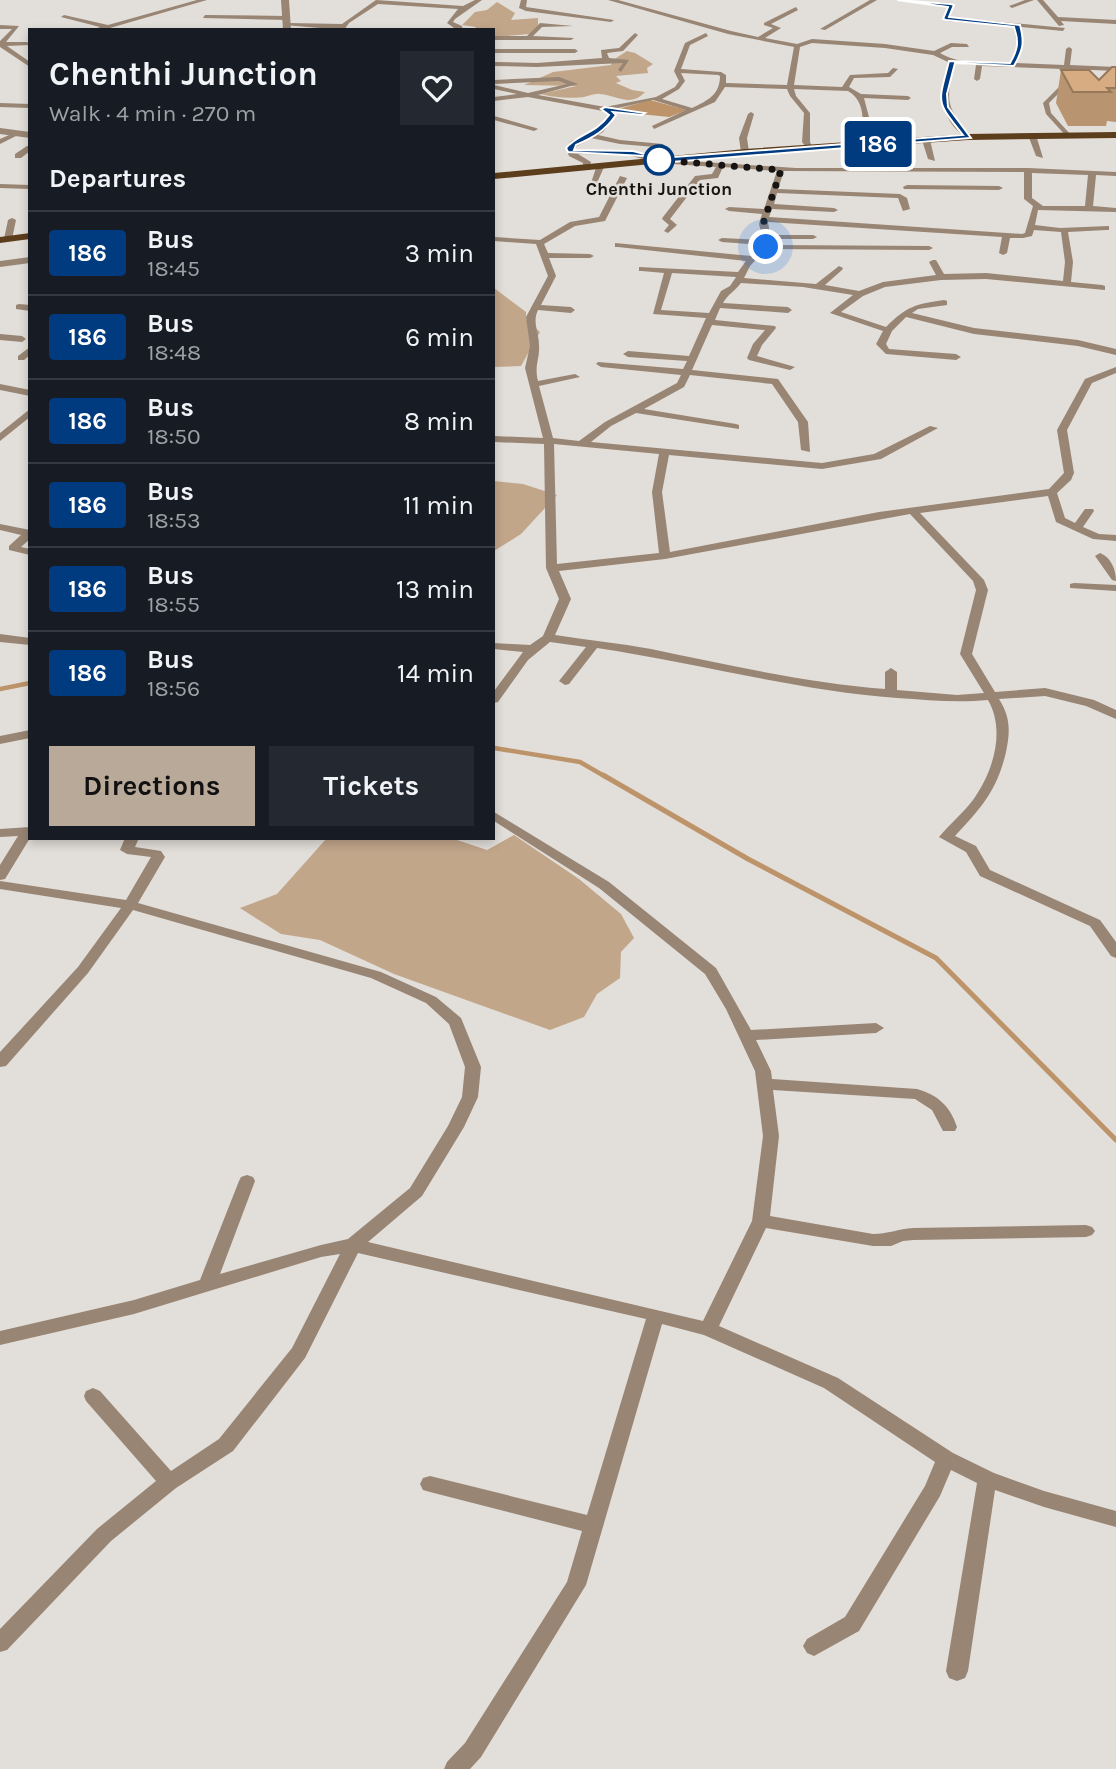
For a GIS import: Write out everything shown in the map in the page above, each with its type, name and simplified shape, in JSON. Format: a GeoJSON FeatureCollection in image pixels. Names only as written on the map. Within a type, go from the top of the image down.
{"type":"FeatureCollection","features":[{"type":"Feature","properties":{"kind":"main road"},"geometry":{"type":"LineString","coordinates":[[495,176],[745,152],[968,137],[1116,135]]}},
{"type":"Feature","properties":{"kind":"main road"},"geometry":{"type":"LineString","coordinates":[[4,239],[28,236]]}},
{"type":"Feature","properties":{"kind":"street"},"geometry":{"type":"LineString","coordinates":[[102,28],[204,0]]}},
{"type":"Feature","properties":{"kind":"street"},"geometry":{"type":"LineString","coordinates":[[285,0],[287,24]]}},
{"type":"Feature","properties":{"kind":"street"},"geometry":{"type":"LineString","coordinates":[[460,28],[450,23],[462,8],[479,0]]}},
{"type":"Feature","properties":{"kind":"street"},"geometry":{"type":"LineString","coordinates":[[524,0],[522,8],[526,9],[611,20]]}},
{"type":"Feature","properties":{"kind":"street"},"geometry":{"type":"LineString","coordinates":[[611,0],[730,33],[797,46],[805,42],[821,41],[935,53],[953,61],[979,64],[1116,69]]}},
{"type":"Feature","properties":{"kind":"street"},"geometry":{"type":"LineString","coordinates":[[630,4],[645,0]]}},
{"type":"Feature","properties":{"kind":"street"},"geometry":{"type":"LineString","coordinates":[[823,29],[874,0]]}},
{"type":"Feature","properties":{"kind":"street"},"geometry":{"type":"LineString","coordinates":[[900,0],[951,5],[946,19],[1063,29],[1040,0]]}},
{"type":"Feature","properties":{"kind":"street"},"geometry":{"type":"LineString","coordinates":[[1012,5],[1031,0]]}},
{"type":"Feature","properties":{"kind":"street"},"geometry":{"type":"LineString","coordinates":[[205,17],[342,28],[378,1],[462,8]]}},
{"type":"Feature","properties":{"kind":"street"},"geometry":{"type":"LineString","coordinates":[[760,38],[778,28],[766,24],[796,9]]}},
{"type":"Feature","properties":{"kind":"street"},"geometry":{"type":"LineString","coordinates":[[64,17],[108,26]]}},
{"type":"Feature","properties":{"kind":"street"},"geometry":{"type":"LineString","coordinates":[[1056,19],[1116,22]]}},
{"type":"Feature","properties":{"kind":"street"},"geometry":{"type":"LineString","coordinates":[[530,36],[540,25],[570,26]]}},
{"type":"Feature","properties":{"kind":"street"},"geometry":{"type":"LineString","coordinates":[[1012,65],[1020,50],[1021,40],[1017,25]]}},
{"type":"Feature","properties":{"kind":"street"},"geometry":{"type":"LineString","coordinates":[[0,27],[17,27],[1,44]]}},
{"type":"Feature","properties":{"kind":"street"},"geometry":{"type":"LineString","coordinates":[[606,60],[603,51],[621,50],[635,34]]}},
{"type":"Feature","properties":{"kind":"street"},"geometry":{"type":"LineString","coordinates":[[605,109],[657,99],[677,89],[682,81],[676,67],[687,44],[706,35]]}},
{"type":"Feature","properties":{"kind":"street"},"geometry":{"type":"LineString","coordinates":[[495,38],[571,38]]}},
{"type":"Feature","properties":{"kind":"street"},"geometry":{"type":"LineString","coordinates":[[1,44],[27,44]]}},
{"type":"Feature","properties":{"kind":"street"},"geometry":{"type":"LineString","coordinates":[[1,44],[28,64]]}},
{"type":"Feature","properties":{"kind":"street"},"geometry":{"type":"LineString","coordinates":[[918,51],[926,45]]}},
{"type":"Feature","properties":{"kind":"street"},"geometry":{"type":"LineString","coordinates":[[935,53],[951,45],[967,46]]}},
{"type":"Feature","properties":{"kind":"street"},"geometry":{"type":"LineString","coordinates":[[797,46],[790,88],[807,113],[806,142],[809,149]]}},
{"type":"Feature","properties":{"kind":"street"},"geometry":{"type":"LineString","coordinates":[[1067,135],[1048,113],[1046,103],[1065,84],[1069,68],[1069,49]]}},
{"type":"Feature","properties":{"kind":"street"},"geometry":{"type":"LineString","coordinates":[[495,51],[575,51]]}},
{"type":"Feature","properties":{"kind":"street"},"geometry":{"type":"LineString","coordinates":[[0,54],[10,52]]}},
{"type":"Feature","properties":{"kind":"street"},"geometry":{"type":"LineString","coordinates":[[495,64],[626,61],[621,70]]}},
{"type":"Feature","properties":{"kind":"street"},"geometry":{"type":"LineString","coordinates":[[953,61],[944,94],[945,108],[968,137]]}},
{"type":"Feature","properties":{"kind":"street"},"geometry":{"type":"LineString","coordinates":[[977,79],[979,64]]}},
{"type":"Feature","properties":{"kind":"street"},"geometry":{"type":"LineString","coordinates":[[845,89],[852,76],[890,75],[895,69]]}},
{"type":"Feature","properties":{"kind":"street"},"geometry":{"type":"LineString","coordinates":[[654,127],[713,101],[723,85],[723,75],[719,73],[678,73]]}},
{"type":"Feature","properties":{"kind":"street"},"geometry":{"type":"LineString","coordinates":[[495,85],[559,79],[575,84],[528,95],[495,99]]}},
{"type":"Feature","properties":{"kind":"street"},"geometry":{"type":"LineString","coordinates":[[495,85],[528,95],[642,113]]}},
{"type":"Feature","properties":{"kind":"street"},"geometry":{"type":"LineString","coordinates":[[723,85],[854,90],[864,103],[865,145]]}},
{"type":"Feature","properties":{"kind":"street"},"geometry":{"type":"LineString","coordinates":[[858,96],[908,98]]}},
{"type":"Feature","properties":{"kind":"street"},"geometry":{"type":"LineString","coordinates":[[657,99],[692,110]]}},
{"type":"Feature","properties":{"kind":"street"},"geometry":{"type":"LineString","coordinates":[[0,105],[28,106]]}},
{"type":"Feature","properties":{"kind":"street"},"geometry":{"type":"LineString","coordinates":[[571,152],[570,148],[574,143],[601,131],[613,115],[605,109]]}},
{"type":"Feature","properties":{"kind":"street"},"geometry":{"type":"LineString","coordinates":[[745,152],[745,129],[751,114]]}},
{"type":"Feature","properties":{"kind":"street"},"geometry":{"type":"LineString","coordinates":[[495,118],[534,129]]}},
{"type":"Feature","properties":{"kind":"street"},"geometry":{"type":"LineString","coordinates":[[0,131],[28,135]]}},
{"type":"Feature","properties":{"kind":"street"},"geometry":{"type":"LineString","coordinates":[[0,142],[18,133]]}},
{"type":"Feature","properties":{"kind":"street"},"geometry":{"type":"LineString","coordinates":[[1032,135],[1040,156]]}},
{"type":"Feature","properties":{"kind":"street"},"geometry":{"type":"LineString","coordinates":[[592,136],[663,146]]}},
{"type":"Feature","properties":{"kind":"street"},"geometry":{"type":"LineString","coordinates":[[926,140],[932,159]]}},
{"type":"Feature","properties":{"kind":"street"},"geometry":{"type":"LineString","coordinates":[[18,156],[28,149]]}},
{"type":"Feature","properties":{"kind":"street"},"geometry":{"type":"LineString","coordinates":[[571,152],[646,154],[659,160],[781,170],[1028,170],[1116,174]]}},
{"type":"Feature","properties":{"kind":"street"},"geometry":{"type":"LineString","coordinates":[[571,152],[587,162],[586,168]]}},
{"type":"Feature","properties":{"kind":"street"},"geometry":{"type":"LineString","coordinates":[[668,231],[673,225],[666,219],[679,201],[698,178],[715,176],[721,164]]}},
{"type":"Feature","properties":{"kind":"street"},"geometry":{"type":"LineString","coordinates":[[594,181],[600,167]]}},
{"type":"Feature","properties":{"kind":"street"},"geometry":{"type":"LineString","coordinates":[[580,445],[608,424],[681,385],[724,293],[733,288],[767,242],[766,216],[781,170]]}},
{"type":"Feature","properties":{"kind":"street"},"geometry":{"type":"LineString","coordinates":[[943,170],[948,187]]}},
{"type":"Feature","properties":{"kind":"street"},"geometry":{"type":"LineString","coordinates":[[1028,170],[1028,199],[1040,207]]}},
{"type":"Feature","properties":{"kind":"street"},"geometry":{"type":"LineString","coordinates":[[1089,208],[1092,174]]}},
{"type":"Feature","properties":{"kind":"street"},"geometry":{"type":"LineString","coordinates":[[495,239],[541,242],[575,223],[602,219],[623,178]]}},
{"type":"Feature","properties":{"kind":"street"},"geometry":{"type":"LineString","coordinates":[[0,186],[28,187]]}},
{"type":"Feature","properties":{"kind":"street"},"geometry":{"type":"LineString","coordinates":[[19,187],[22,197]]}},
{"type":"Feature","properties":{"kind":"street"},"geometry":{"type":"LineString","coordinates":[[907,187],[999,188]]}},
{"type":"Feature","properties":{"kind":"street"},"geometry":{"type":"LineString","coordinates":[[773,191],[900,197],[904,198],[906,209]]}},
{"type":"Feature","properties":{"kind":"street"},"geometry":{"type":"LineString","coordinates":[[729,209],[826,230],[854,225],[1006,235],[1029,234],[1033,209],[1040,207],[1116,210]]}},
{"type":"Feature","properties":{"kind":"street"},"geometry":{"type":"LineString","coordinates":[[766,216],[834,210]]}},
{"type":"Feature","properties":{"kind":"street"},"geometry":{"type":"LineString","coordinates":[[4,239],[12,220]]}},
{"type":"Feature","properties":{"kind":"street"},"geometry":{"type":"LineString","coordinates":[[1030,227],[1106,228]]}},
{"type":"Feature","properties":{"kind":"street"},"geometry":{"type":"LineString","coordinates":[[1064,229],[1069,262],[1067,284]]}},
{"type":"Feature","properties":{"kind":"street"},"geometry":{"type":"LineString","coordinates":[[1003,253],[1006,235]]}},
{"type":"Feature","properties":{"kind":"street"},"geometry":{"type":"LineString","coordinates":[[767,242],[813,237]]}},
{"type":"Feature","properties":{"kind":"street"},"geometry":{"type":"LineString","coordinates":[[722,240],[929,248]]}},
{"type":"Feature","properties":{"kind":"street"},"geometry":{"type":"LineString","coordinates":[[495,697],[516,664],[530,649],[548,638],[565,599],[552,568],[550,441],[530,368],[534,346],[530,317],[552,276],[541,242]]}},
{"type":"Feature","properties":{"kind":"street"},"geometry":{"type":"LineString","coordinates":[[618,245],[753,259]]}},
{"type":"Feature","properties":{"kind":"street"},"geometry":{"type":"LineString","coordinates":[[544,255],[590,256]]}},
{"type":"Feature","properties":{"kind":"street"},"geometry":{"type":"LineString","coordinates":[[0,265],[28,260]]}},
{"type":"Feature","properties":{"kind":"street"},"geometry":{"type":"LineString","coordinates":[[933,262],[941,277]]}},
{"type":"Feature","properties":{"kind":"street"},"geometry":{"type":"LineString","coordinates":[[819,286],[839,268]]}},
{"type":"Feature","properties":{"kind":"street"},"geometry":{"type":"LineString","coordinates":[[642,270],[819,286],[860,294]]}},
{"type":"Feature","properties":{"kind":"street"},"geometry":{"type":"LineString","coordinates":[[668,273],[656,312],[772,328],[758,344],[752,358],[790,367]]}},
{"type":"Feature","properties":{"kind":"street"},"geometry":{"type":"LineString","coordinates":[[888,330],[834,313],[860,294],[883,285],[941,277],[986,276],[1102,288]]}},
{"type":"Feature","properties":{"kind":"street"},"geometry":{"type":"LineString","coordinates":[[944,303],[916,307],[904,314],[888,330],[881,344],[886,351],[956,357]]}},
{"type":"Feature","properties":{"kind":"street"},"geometry":{"type":"LineString","coordinates":[[717,305],[788,310]]}},
{"type":"Feature","properties":{"kind":"street"},"geometry":{"type":"LineString","coordinates":[[19,307],[28,308]]}},
{"type":"Feature","properties":{"kind":"street"},"geometry":{"type":"LineString","coordinates":[[535,307],[571,310]]}},
{"type":"Feature","properties":{"kind":"street"},"geometry":{"type":"LineString","coordinates":[[904,314],[974,331],[1078,343],[1116,352]]}},
{"type":"Feature","properties":{"kind":"street"},"geometry":{"type":"LineString","coordinates":[[0,337],[26,339]]}},
{"type":"Feature","properties":{"kind":"street"},"geometry":{"type":"LineString","coordinates":[[21,358],[28,352]]}},
{"type":"Feature","properties":{"kind":"street"},"geometry":{"type":"LineString","coordinates":[[628,354],[692,359]]}},
{"type":"Feature","properties":{"kind":"street"},"geometry":{"type":"LineString","coordinates":[[601,364],[775,381],[803,422],[806,450]]}},
{"type":"Feature","properties":{"kind":"street"},"geometry":{"type":"LineString","coordinates":[[552,568],[665,556],[912,510],[1052,492],[1067,478],[1069,472],[1062,430],[1088,381],[1116,370]]}},
{"type":"Feature","properties":{"kind":"street"},"geometry":{"type":"LineString","coordinates":[[534,384],[575,377]]}},
{"type":"Feature","properties":{"kind":"street"},"geometry":{"type":"LineString","coordinates":[[0,387],[28,393]]}},
{"type":"Feature","properties":{"kind":"street"},"geometry":{"type":"LineString","coordinates":[[634,410],[736,427]]}},
{"type":"Feature","properties":{"kind":"street"},"geometry":{"type":"LineString","coordinates":[[0,438],[28,414]]}},
{"type":"Feature","properties":{"kind":"street"},"geometry":{"type":"LineString","coordinates":[[495,439],[550,441],[832,466],[877,457],[933,428]]}},
{"type":"Feature","properties":{"kind":"street"},"geometry":{"type":"LineString","coordinates":[[665,451],[657,492],[665,556]]}},
{"type":"Feature","properties":{"kind":"street"},"geometry":{"type":"LineString","coordinates":[[1052,492],[1060,520],[1097,537],[1116,538]]}},
{"type":"Feature","properties":{"kind":"street"},"geometry":{"type":"LineString","coordinates":[[912,510],[978,580],[982,590],[967,654],[1001,712],[1004,732],[994,777],[977,804],[947,837],[971,849],[985,873],[1094,923],[1116,953]]}},
{"type":"Feature","properties":{"kind":"street"},"geometry":{"type":"LineString","coordinates":[[1077,528],[1088,511]]}},
{"type":"Feature","properties":{"kind":"street"},"geometry":{"type":"LineString","coordinates":[[0,527],[28,533]]}},
{"type":"Feature","properties":{"kind":"street"},"geometry":{"type":"LineString","coordinates":[[28,534],[13,548],[28,552]]}},
{"type":"Feature","properties":{"kind":"street"},"geometry":{"type":"LineString","coordinates":[[1100,556],[1116,578]]}},
{"type":"Feature","properties":{"kind":"street"},"geometry":{"type":"LineString","coordinates":[[1074,586],[1116,588]]}},
{"type":"Feature","properties":{"kind":"street"},"geometry":{"type":"LineString","coordinates":[[0,638],[28,642]]}},
{"type":"Feature","properties":{"kind":"street"},"geometry":{"type":"LineString","coordinates":[[548,638],[846,690],[957,699],[1045,692],[1090,703],[1116,715]]}},
{"type":"Feature","properties":{"kind":"street"},"geometry":{"type":"LineString","coordinates":[[565,681],[594,644]]}},
{"type":"Feature","properties":{"kind":"street"},"geometry":{"type":"LineString","coordinates":[[495,646],[530,649]]}},
{"type":"Feature","properties":{"kind":"street"},"geometry":{"type":"LineString","coordinates":[[891,672],[891,693]]}},
{"type":"Feature","properties":{"kind":"street"},"geometry":{"type":"LineString","coordinates":[[0,740],[28,734]]}},
{"type":"Feature","properties":{"kind":"street"},"geometry":{"type":"LineString","coordinates":[[495,817],[604,885],[696,958],[721,984],[763,1071],[771,1136],[761,1221],[708,1329]]}},
{"type":"Feature","properties":{"kind":"street"},"geometry":{"type":"LineString","coordinates":[[0,832],[27,831],[0,876]]}},
{"type":"Feature","properties":{"kind":"street"},"geometry":{"type":"LineString","coordinates":[[3,1055],[83,971],[130,905],[158,857],[156,854],[127,850],[131,840]]}},
{"type":"Feature","properties":{"kind":"street"},"geometry":{"type":"LineString","coordinates":[[0,885],[130,905],[376,975],[430,1000],[456,1022],[473,1067],[470,1097],[456,1127],[416,1192],[353,1245],[299,1353],[226,1445],[169,1482],[104,1535],[0,1643]]}},
{"type":"Feature","properties":{"kind":"street"},"geometry":{"type":"LineString","coordinates":[[746,1035],[876,1028]]}},
{"type":"Feature","properties":{"kind":"street"},"geometry":{"type":"LineString","coordinates":[[765,1084],[917,1094],[931,1099],[944,1111],[949,1127]]}},
{"type":"Feature","properties":{"kind":"street"},"geometry":{"type":"LineString","coordinates":[[208,1286],[247,1181]]}},
{"type":"Feature","properties":{"kind":"street"},"geometry":{"type":"LineString","coordinates":[[761,1221],[886,1241],[913,1234],[1086,1231]]}},
{"type":"Feature","properties":{"kind":"street"},"geometry":{"type":"LineString","coordinates":[[0,1338],[135,1307],[321,1251],[353,1245],[708,1329],[831,1383],[946,1459],[987,1479],[1044,1499],[1116,1519]]}},
{"type":"Feature","properties":{"kind":"street"},"geometry":{"type":"LineString","coordinates":[[454,1769],[473,1750],[576,1585],[656,1315]]}},
{"type":"Feature","properties":{"kind":"street"},"geometry":{"type":"LineString","coordinates":[[93,1396],[169,1482]]}},
{"type":"Feature","properties":{"kind":"street"},"geometry":{"type":"LineString","coordinates":[[814,1646],[852,1625],[933,1490],[946,1459]]}},
{"type":"Feature","properties":{"kind":"street"},"geometry":{"type":"LineString","coordinates":[[957,1671],[987,1479]]}},
{"type":"Feature","properties":{"kind":"street"},"geometry":{"type":"LineString","coordinates":[[430,1484],[593,1525]]}},
{"type":"Feature","properties":{"kind":"shaded area"},"geometry":{"type":"Polygon","coordinates":[[[497,2],[515,13],[511,20],[538,18],[538,25],[530,34],[495,37],[495,28],[462,25],[475,12],[487,10],[497,2]]]}},
{"type":"Feature","properties":{"kind":"shaded area"},"geometry":{"type":"Polygon","coordinates":[[[627,51],[653,64],[647,68],[648,73],[616,76],[621,81],[616,83],[645,92],[634,99],[598,94],[580,98],[556,97],[541,94],[576,86],[524,85],[553,72],[611,65],[613,60],[627,51]]]}},
{"type":"Feature","properties":{"kind":"shaded area"},"geometry":{"type":"Polygon","coordinates":[[[650,100],[687,110],[669,117],[611,111],[650,100]]]}},
{"type":"Feature","properties":{"kind":"shaded area"},"geometry":{"type":"Polygon","coordinates":[[[495,289],[526,312],[526,319],[540,332],[521,366],[495,367],[495,289]]]}},
{"type":"Feature","properties":{"kind":"shaded area"},"geometry":{"type":"Polygon","coordinates":[[[495,481],[523,484],[557,495],[521,534],[495,550],[495,481]]]}},
{"type":"Feature","properties":{"kind":"shaded area"},"geometry":{"type":"Polygon","coordinates":[[[514,835],[579,879],[621,914],[634,938],[621,952],[620,978],[597,994],[584,1017],[550,1030],[394,974],[320,940],[281,934],[240,908],[277,894],[325,840],[457,840],[487,850],[514,835]]]}},
{"type":"Feature","properties":{"kind":"building"},"geometry":{"type":"Polygon","coordinates":[[[1112,67],[1116,67],[1116,88],[1107,88],[1111,92],[1073,92],[1061,70],[1089,70],[1099,80],[1112,67]]]}},
{"type":"Feature","properties":{"kind":"waterway"},"geometry":{"type":"LineString","coordinates":[[0,689],[28,683]]}},
{"type":"Feature","properties":{"kind":"waterway"},"geometry":{"type":"LineString","coordinates":[[495,748],[580,762],[606,777]]}},
{"type":"Feature","properties":{"kind":"waterway"},"geometry":{"type":"LineString","coordinates":[[603,775],[748,859],[936,958],[1116,1140]]}},
{"type":"Feature","properties":{"kind":"bus line","name":"186"},"geometry":{"type":"LineString","coordinates":[[642,113],[605,109],[613,115],[606,125],[594,135],[574,143],[570,148],[571,152],[646,154],[659,160],[968,137],[945,108],[944,94],[953,61],[1012,65],[1020,50],[1021,40],[1017,25],[946,19],[953,6],[951,5],[900,0]]}},
{"type":"Feature","properties":{"kind":"place","name":"Chenthi Junction"},"geometry":{"type":"Point","coordinates":[659,160]}},
{"type":"Feature","properties":{"kind":"route"},"geometry":{"type":"LineString","coordinates":[[659,160],[781,170],[763,224],[767,234],[766,247]]}}]}
